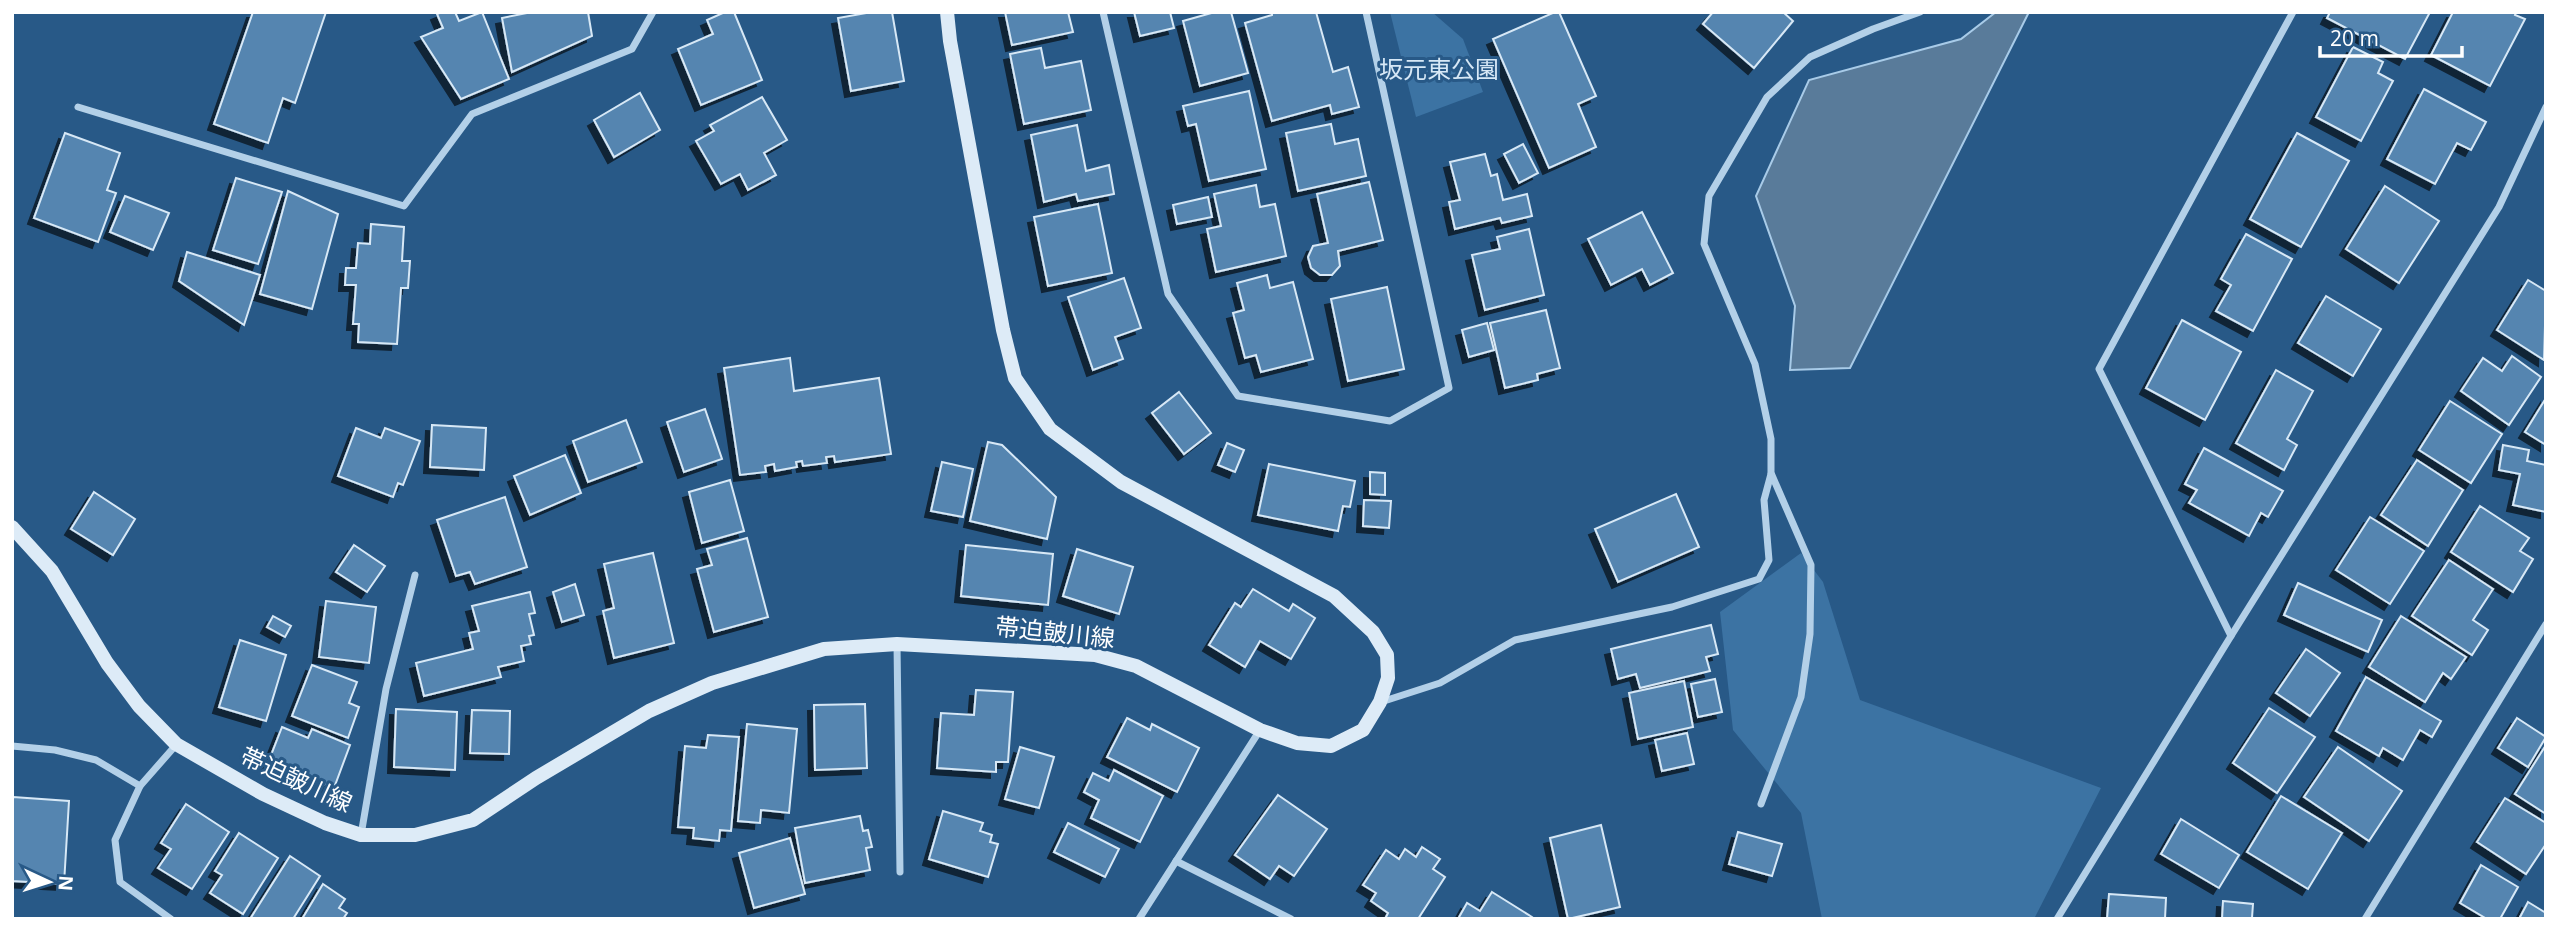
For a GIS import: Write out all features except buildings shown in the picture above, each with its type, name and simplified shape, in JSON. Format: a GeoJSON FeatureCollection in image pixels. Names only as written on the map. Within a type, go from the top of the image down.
{"type":"FeatureCollection","features":[{"type":"Feature","properties":{"kind":"street"},"geometry":{"type":"LineString","coordinates":[[78,107],[404,206],[472,114],[632,49],[653,12]]}},
{"type":"Feature","properties":{"kind":"street","name":"帯迫皷川線"},"geometry":{"type":"LineString","coordinates":[[12,527],[52,571],[107,663],[139,706],[176,744],[263,794],[325,823],[361,835],[415,835],[473,820],[536,778],[649,712],[712,683],[824,649],[897,643],[1095,655],[1136,666],[1261,730],[1297,743],[1331,746],[1363,730],[1380,702],[1388,678],[1387,655],[1373,632],[1334,596],[1121,482],[1050,429],[1015,378],[988,251],[947,12]]}},
{"type":"Feature","properties":{"kind":"street"},"geometry":{"type":"LineString","coordinates":[[1103,12],[1168,294],[1238,396],[1391,421],[1449,388],[1366,12]]}},
{"type":"Feature","properties":{"kind":"street"},"geometry":{"type":"LineString","coordinates":[[1380,702],[1440,683],[1515,640],[1672,607],[1759,579],[1769,560],[1764,500],[1771,473],[1769,429],[1755,364],[1704,244],[1709,196],[1767,97],[1810,57],[1920,12]]}},
{"type":"Feature","properties":{"kind":"street"},"geometry":{"type":"LineString","coordinates":[[2231,636],[2099,369],[2293,12]]}},
{"type":"Feature","properties":{"kind":"street"},"geometry":{"type":"LineString","coordinates":[[2057,919],[2499,207],[2546,107]]}},
{"type":"Feature","properties":{"kind":"street"},"geometry":{"type":"LineString","coordinates":[[1761,804],[1801,696],[1810,634],[1811,565],[1771,473]]}},
{"type":"Feature","properties":{"kind":"street"},"geometry":{"type":"LineString","coordinates":[[361,835],[386,689],[415,575]]}},
{"type":"Feature","properties":{"kind":"street"},"geometry":{"type":"LineString","coordinates":[[2365,919],[2546,624]]}},
{"type":"Feature","properties":{"kind":"street"},"geometry":{"type":"LineString","coordinates":[[897,643],[900,872]]}},
{"type":"Feature","properties":{"kind":"street"},"geometry":{"type":"LineString","coordinates":[[1139,919],[1261,730]]}},
{"type":"Feature","properties":{"kind":"street"},"geometry":{"type":"LineString","coordinates":[[170,919],[120,882],[115,840],[140,786],[176,744]]}},
{"type":"Feature","properties":{"kind":"street"},"geometry":{"type":"LineString","coordinates":[[12,746],[55,750],[96,760],[140,786]]}},
{"type":"Feature","properties":{"kind":"street"},"geometry":{"type":"LineString","coordinates":[[1176,861],[1291,919]]}},
{"type":"Feature","properties":{"kind":"green space","name":"坂元東公園"},"geometry":{"type":"Polygon","coordinates":[[[1390,12],[1432,12],[1463,39],[1483,92],[1416,117],[1390,12]]]}},
{"type":"Feature","properties":{"kind":"green space"},"geometry":{"type":"Polygon","coordinates":[[[1801,553],[1823,582],[1860,700],[2101,788],[2034,919],[1822,919],[1801,813],[1733,730],[1720,612],[1801,553]]]}},
{"type":"Feature","properties":{"kind":"shaded area"},"geometry":{"type":"Polygon","coordinates":[[[1996,12],[2029,12],[1850,368],[1790,370],[1795,306],[1756,196],[1809,80],[1961,39],[1996,12]]]}}]}
